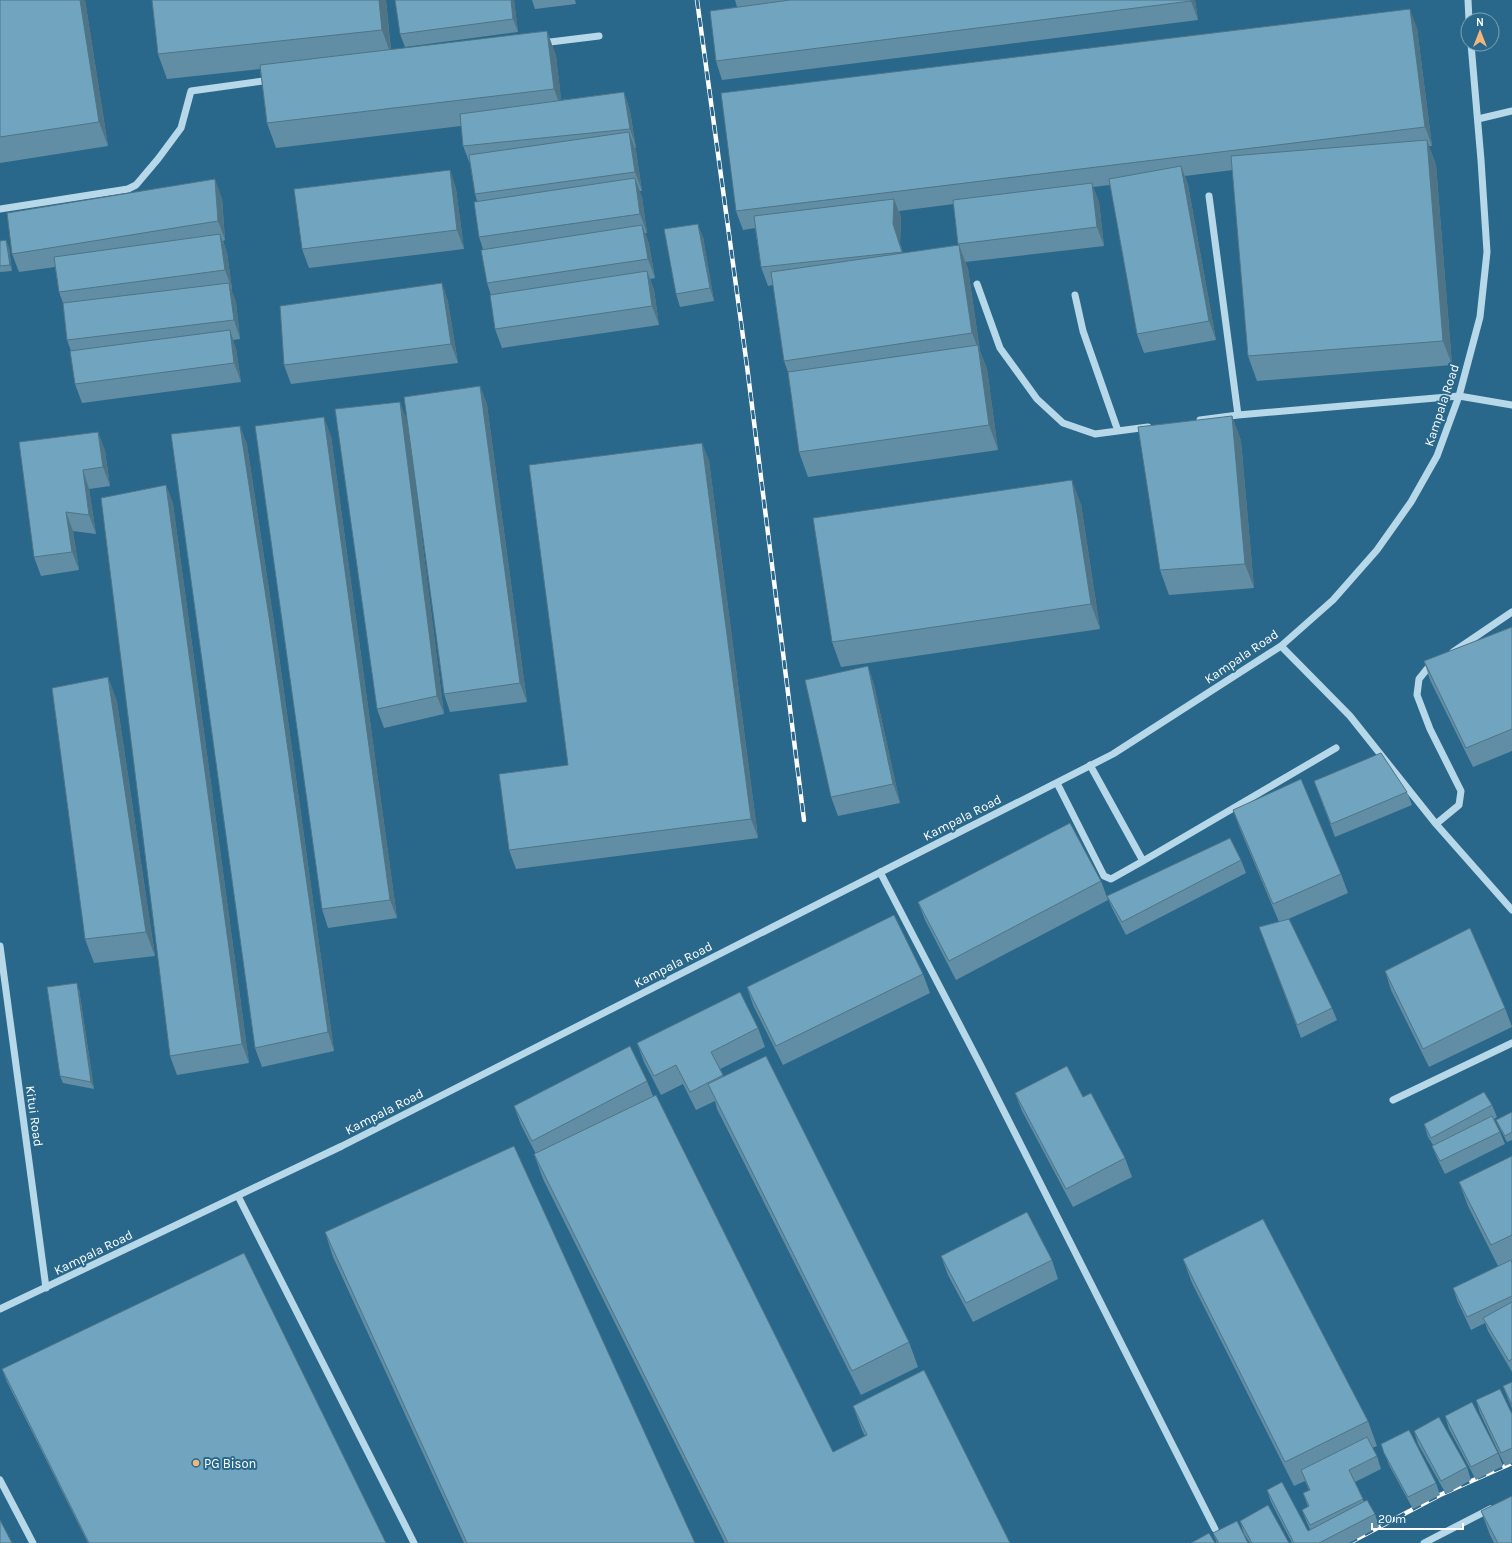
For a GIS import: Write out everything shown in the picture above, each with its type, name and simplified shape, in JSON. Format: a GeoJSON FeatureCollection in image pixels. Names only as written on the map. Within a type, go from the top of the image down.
{"type":"FeatureCollection","features":[{"type":"Feature","properties":{"kind":"street"},"geometry":{"type":"LineString","coordinates":[[1468,0],[1469,12]]}},
{"type":"Feature","properties":{"kind":"street"},"geometry":{"type":"LineString","coordinates":[[536,44],[599,36]]}},
{"type":"Feature","properties":{"kind":"street","name":"Kampala Road"},"geometry":{"type":"LineString","coordinates":[[0,1309],[342,1146],[1057,783],[1113,754],[1281,646],[1333,600],[1377,550],[1411,502],[1437,456],[1460,396],[1480,317],[1487,252],[1472,52]]}},
{"type":"Feature","properties":{"kind":"street"},"geometry":{"type":"LineString","coordinates":[[0,209],[128,189],[136,185],[182,128],[191,91],[277,79]]}},
{"type":"Feature","properties":{"kind":"street"},"geometry":{"type":"LineString","coordinates":[[1478,119],[1512,111]]}},
{"type":"Feature","properties":{"kind":"street"},"geometry":{"type":"LineString","coordinates":[[1209,196],[1238,415]]}},
{"type":"Feature","properties":{"kind":"street"},"geometry":{"type":"LineString","coordinates":[[976,284],[1000,348],[1037,399],[1063,423],[1096,434],[1156,426]]}},
{"type":"Feature","properties":{"kind":"street"},"geometry":{"type":"LineString","coordinates":[[1075,295],[1083,330],[1118,431]]}},
{"type":"Feature","properties":{"kind":"street"},"geometry":{"type":"LineString","coordinates":[[1193,421],[1238,415],[1460,396],[1512,405]]}},
{"type":"Feature","properties":{"kind":"street"},"geometry":{"type":"LineString","coordinates":[[1447,656],[1512,612]]}},
{"type":"Feature","properties":{"kind":"street"},"geometry":{"type":"LineString","coordinates":[[1281,646],[1350,716],[1436,824],[1512,910]]}},
{"type":"Feature","properties":{"kind":"street"},"geometry":{"type":"LineString","coordinates":[[1436,824],[1459,805],[1461,791],[1430,729],[1417,695],[1419,679],[1427,670],[1440,661]]}},
{"type":"Feature","properties":{"kind":"street"},"geometry":{"type":"LineString","coordinates":[[1057,783],[1104,876],[1111,879],[1336,748]]}},
{"type":"Feature","properties":{"kind":"street"},"geometry":{"type":"LineString","coordinates":[[1090,765],[1143,861]]}},
{"type":"Feature","properties":{"kind":"street"},"geometry":{"type":"LineString","coordinates":[[880,872],[981,1066],[1216,1529]]}},
{"type":"Feature","properties":{"kind":"street","name":"Kitui Road"},"geometry":{"type":"LineString","coordinates":[[0,946],[46,1288]]}},
{"type":"Feature","properties":{"kind":"street"},"geometry":{"type":"LineString","coordinates":[[1393,1100],[1512,1043]]}},
{"type":"Feature","properties":{"kind":"street"},"geometry":{"type":"LineString","coordinates":[[238,1196],[414,1543]]}},
{"type":"Feature","properties":{"kind":"street"},"geometry":{"type":"LineString","coordinates":[[0,1480],[33,1543]]}},
{"type":"Feature","properties":{"kind":"street"},"geometry":{"type":"LineString","coordinates":[[1424,1543],[1498,1506]]}},
{"type":"Feature","properties":{"kind":"building"},"geometry":{"type":"Polygon","coordinates":[[[0,0],[80,0],[99,122],[0,137],[0,0]]]}},
{"type":"Feature","properties":{"kind":"building"},"geometry":{"type":"Polygon","coordinates":[[[152,0],[379,0],[382,30],[158,54],[152,0]]]}},
{"type":"Feature","properties":{"kind":"building"},"geometry":{"type":"Polygon","coordinates":[[[395,0],[511,0],[513,19],[400,34],[395,0]]]}},
{"type":"Feature","properties":{"kind":"building"},"geometry":{"type":"Polygon","coordinates":[[[790,0],[1191,1],[716,61],[710,11],[790,0]]]}},
{"type":"Feature","properties":{"kind":"building"},"geometry":{"type":"Polygon","coordinates":[[[1410,9],[1425,127],[736,211],[721,93],[1410,9]]]}},
{"type":"Feature","properties":{"kind":"building"},"geometry":{"type":"Polygon","coordinates":[[[547,31],[554,89],[267,123],[260,65],[547,31]]]}},
{"type":"Feature","properties":{"kind":"building"},"geometry":{"type":"Polygon","coordinates":[[[624,92],[630,129],[463,146],[460,114],[624,92]]]}},
{"type":"Feature","properties":{"kind":"building"},"geometry":{"type":"Polygon","coordinates":[[[629,132],[635,172],[475,194],[469,155],[629,132]]]}},
{"type":"Feature","properties":{"kind":"building"},"geometry":{"type":"Polygon","coordinates":[[[1427,140],[1443,341],[1248,356],[1231,156],[1427,140]]]}},
{"type":"Feature","properties":{"kind":"building"},"geometry":{"type":"Polygon","coordinates":[[[1181,166],[1209,321],[1137,334],[1109,179],[1181,166]]]}},
{"type":"Feature","properties":{"kind":"building"},"geometry":{"type":"Polygon","coordinates":[[[450,170],[457,230],[302,249],[294,189],[450,170]]]}},
{"type":"Feature","properties":{"kind":"building"},"geometry":{"type":"Polygon","coordinates":[[[635,178],[640,214],[479,237],[474,202],[635,178]]]}},
{"type":"Feature","properties":{"kind":"building"},"geometry":{"type":"Polygon","coordinates":[[[215,179],[218,221],[12,254],[7,213],[215,179]]]}},
{"type":"Feature","properties":{"kind":"building"},"geometry":{"type":"Polygon","coordinates":[[[1092,183],[1097,227],[958,244],[953,200],[1092,183]]]}},
{"type":"Feature","properties":{"kind":"building"},"geometry":{"type":"Polygon","coordinates":[[[894,199],[893,224],[902,252],[761,267],[754,216],[894,199]]]}},
{"type":"Feature","properties":{"kind":"building"},"geometry":{"type":"Polygon","coordinates":[[[698,224],[710,288],[676,294],[664,229],[698,224]]]}},
{"type":"Feature","properties":{"kind":"building"},"geometry":{"type":"Polygon","coordinates":[[[642,225],[648,259],[487,283],[481,250],[642,225]]]}},
{"type":"Feature","properties":{"kind":"building"},"geometry":{"type":"Polygon","coordinates":[[[220,234],[225,270],[59,292],[54,257],[220,234]]]}},
{"type":"Feature","properties":{"kind":"building"},"geometry":{"type":"Polygon","coordinates":[[[6,240],[10,265],[0,266],[0,241],[6,240]]]}},
{"type":"Feature","properties":{"kind":"building"},"geometry":{"type":"Polygon","coordinates":[[[959,245],[972,333],[784,361],[771,272],[959,245]]]}},
{"type":"Feature","properties":{"kind":"building"},"geometry":{"type":"Polygon","coordinates":[[[647,271],[652,306],[495,329],[490,295],[647,271]]]}},
{"type":"Feature","properties":{"kind":"building"},"geometry":{"type":"Polygon","coordinates":[[[229,283],[234,320],[67,340],[63,303],[229,283]]]}},
{"type":"Feature","properties":{"kind":"building"},"geometry":{"type":"Polygon","coordinates":[[[442,283],[451,344],[284,365],[280,306],[442,283]]]}},
{"type":"Feature","properties":{"kind":"building"},"geometry":{"type":"Polygon","coordinates":[[[230,330],[234,363],[75,384],[70,351],[230,330]]]}},
{"type":"Feature","properties":{"kind":"building"},"geometry":{"type":"Polygon","coordinates":[[[978,345],[989,425],[799,452],[788,372],[978,345]]]}},
{"type":"Feature","properties":{"kind":"building"},"geometry":{"type":"Polygon","coordinates":[[[480,386],[520,683],[444,694],[404,397],[480,386]]]}},
{"type":"Feature","properties":{"kind":"building"},"geometry":{"type":"Polygon","coordinates":[[[400,402],[437,696],[377,709],[335,409],[400,402]]]}},
{"type":"Feature","properties":{"kind":"building"},"geometry":{"type":"Polygon","coordinates":[[[1232,416],[1245,564],[1160,570],[1138,427],[1232,416]]]}},
{"type":"Feature","properties":{"kind":"building"},"geometry":{"type":"Polygon","coordinates":[[[324,417],[390,900],[322,909],[255,426],[324,417]]]}},
{"type":"Feature","properties":{"kind":"building"},"geometry":{"type":"Polygon","coordinates":[[[240,426],[271,630],[328,1032],[255,1048],[171,434],[240,426]]]}},
{"type":"Feature","properties":{"kind":"building"},"geometry":{"type":"Polygon","coordinates":[[[98,432],[103,467],[83,470],[89,515],[66,512],[72,552],[34,557],[19,442],[98,432]]]}},
{"type":"Feature","properties":{"kind":"building"},"geometry":{"type":"Polygon","coordinates":[[[702,443],[751,819],[509,850],[499,774],[568,765],[529,465],[702,443]]]}},
{"type":"Feature","properties":{"kind":"building"},"geometry":{"type":"Polygon","coordinates":[[[1072,480],[1091,604],[832,642],[813,518],[1072,480]]]}},
{"type":"Feature","properties":{"kind":"building"},"geometry":{"type":"Polygon","coordinates":[[[166,485],[242,1044],[170,1056],[101,498],[166,485]]]}},
{"type":"Feature","properties":{"kind":"building"},"geometry":{"type":"Polygon","coordinates":[[[1512,627],[1512,729],[1466,748],[1424,661],[1512,627]]]}},
{"type":"Feature","properties":{"kind":"building"},"geometry":{"type":"Polygon","coordinates":[[[868,666],[893,784],[831,797],[805,680],[868,666]]]}},
{"type":"Feature","properties":{"kind":"building"},"geometry":{"type":"Polygon","coordinates":[[[108,677],[146,932],[85,939],[52,688],[108,677]]]}},
{"type":"Feature","properties":{"kind":"building"},"geometry":{"type":"Polygon","coordinates":[[[1381,753],[1407,792],[1331,824],[1314,781],[1381,753]]]}},
{"type":"Feature","properties":{"kind":"building"},"geometry":{"type":"Polygon","coordinates":[[[1301,779],[1341,874],[1273,904],[1233,810],[1301,779]]]}},
{"type":"Feature","properties":{"kind":"building"},"geometry":{"type":"Polygon","coordinates":[[[1070,823],[1101,881],[949,961],[918,902],[1070,823]]]}},
{"type":"Feature","properties":{"kind":"building"},"geometry":{"type":"Polygon","coordinates":[[[1230,838],[1241,860],[1122,922],[1107,896],[1230,838]]]}},
{"type":"Feature","properties":{"kind":"building"},"geometry":{"type":"Polygon","coordinates":[[[894,915],[923,974],[776,1046],[747,987],[894,915]]]}},
{"type":"Feature","properties":{"kind":"building"},"geometry":{"type":"Polygon","coordinates":[[[1289,919],[1332,1008],[1297,1025],[1259,927],[1289,919]]]}},
{"type":"Feature","properties":{"kind":"building"},"geometry":{"type":"Polygon","coordinates":[[[1470,928],[1505,1008],[1423,1049],[1385,971],[1470,928]]]}},
{"type":"Feature","properties":{"kind":"building"},"geometry":{"type":"Polygon","coordinates":[[[77,983],[91,1082],[60,1076],[47,987],[77,983]]]}},
{"type":"Feature","properties":{"kind":"building"},"geometry":{"type":"Polygon","coordinates":[[[740,992],[758,1028],[711,1052],[723,1075],[690,1092],[676,1065],[654,1076],[637,1043],[740,992]]]}},
{"type":"Feature","properties":{"kind":"building"},"geometry":{"type":"Polygon","coordinates":[[[630,1046],[647,1081],[532,1141],[514,1106],[630,1046]]]}},
{"type":"Feature","properties":{"kind":"building"},"geometry":{"type":"Polygon","coordinates":[[[766,1056],[909,1342],[852,1371],[708,1084],[766,1056]]]}},
{"type":"Feature","properties":{"kind":"building"},"geometry":{"type":"Polygon","coordinates":[[[1067,1066],[1083,1097],[1091,1093],[1125,1158],[1066,1189],[1015,1093],[1067,1066]]]}},
{"type":"Feature","properties":{"kind":"building"},"geometry":{"type":"Polygon","coordinates":[[[1484,1092],[1492,1105],[1431,1138],[1424,1124],[1484,1092]]]}},
{"type":"Feature","properties":{"kind":"building"},"geometry":{"type":"Polygon","coordinates":[[[656,1095],[833,1452],[867,1435],[853,1406],[924,1370],[1010,1543],[728,1543],[534,1154],[656,1095]]]}},
{"type":"Feature","properties":{"kind":"building"},"geometry":{"type":"Polygon","coordinates":[[[1512,1112],[1512,1132],[1505,1136],[1496,1120],[1512,1112]]]}},
{"type":"Feature","properties":{"kind":"building"},"geometry":{"type":"Polygon","coordinates":[[[1492,1116],[1500,1132],[1440,1161],[1432,1146],[1492,1116]]]}},
{"type":"Feature","properties":{"kind":"building"},"geometry":{"type":"Polygon","coordinates":[[[514,1146],[695,1543],[467,1543],[325,1232],[514,1146]]]}},
{"type":"Feature","properties":{"kind":"building"},"geometry":{"type":"Polygon","coordinates":[[[1512,1156],[1512,1235],[1491,1245],[1459,1182],[1512,1156]]]}},
{"type":"Feature","properties":{"kind":"building"},"geometry":{"type":"Polygon","coordinates":[[[1027,1212],[1052,1260],[966,1303],[941,1256],[1027,1212]]]}},
{"type":"Feature","properties":{"kind":"building"},"geometry":{"type":"Polygon","coordinates":[[[1263,1219],[1368,1421],[1285,1462],[1183,1259],[1263,1219]]]}},
{"type":"Feature","properties":{"kind":"building","name":"PG Bison"},"geometry":{"type":"Polygon","coordinates":[[[244,1253],[386,1543],[89,1543],[2,1369],[244,1253]]]}},
{"type":"Feature","properties":{"kind":"building"},"geometry":{"type":"Polygon","coordinates":[[[1511,1260],[1512,1296],[1467,1317],[1453,1288],[1511,1260]]]}},
{"type":"Feature","properties":{"kind":"building"},"geometry":{"type":"Polygon","coordinates":[[[1512,1302],[1512,1359],[1509,1361],[1483,1318],[1512,1302]]]}},
{"type":"Feature","properties":{"kind":"building"},"geometry":{"type":"Polygon","coordinates":[[[1512,1382],[1512,1405],[1503,1386],[1512,1382]]]}},
{"type":"Feature","properties":{"kind":"building"},"geometry":{"type":"Polygon","coordinates":[[[1500,1389],[1512,1414],[1512,1448],[1501,1453],[1476,1400],[1500,1389]]]}},
{"type":"Feature","properties":{"kind":"building"},"geometry":{"type":"Polygon","coordinates":[[[1472,1402],[1498,1453],[1471,1467],[1445,1416],[1472,1402]]]}},
{"type":"Feature","properties":{"kind":"building"},"geometry":{"type":"Polygon","coordinates":[[[1439,1417],[1467,1467],[1441,1481],[1414,1431],[1439,1417]]]}},
{"type":"Feature","properties":{"kind":"building"},"geometry":{"type":"Polygon","coordinates":[[[1409,1430],[1436,1483],[1408,1497],[1384,1453],[1381,1444],[1409,1430]]]}},
{"type":"Feature","properties":{"kind":"building"},"geometry":{"type":"Polygon","coordinates":[[[1367,1437],[1377,1456],[1349,1470],[1363,1499],[1310,1525],[1302,1510],[1309,1506],[1303,1493],[1310,1490],[1301,1470],[1367,1437]]]}},
{"type":"Feature","properties":{"kind":"building"},"geometry":{"type":"Polygon","coordinates":[[[1282,1482],[1308,1531],[1367,1500],[1375,1514],[1319,1543],[1294,1543],[1267,1490],[1282,1482]]]}},
{"type":"Feature","properties":{"kind":"building"},"geometry":{"type":"Polygon","coordinates":[[[1512,1496],[1512,1543],[1498,1543],[1481,1511],[1512,1496]]]}},
{"type":"Feature","properties":{"kind":"building"},"geometry":{"type":"Polygon","coordinates":[[[1268,1505],[1289,1543],[1252,1543],[1240,1521],[1268,1505]]]}},
{"type":"Feature","properties":{"kind":"building"},"geometry":{"type":"Polygon","coordinates":[[[0,1520],[12,1543],[0,1543],[0,1520]]]}},
{"type":"Feature","properties":{"kind":"building"},"geometry":{"type":"Polygon","coordinates":[[[1237,1521],[1248,1543],[1219,1543],[1213,1533],[1237,1521]]]}},
{"type":"Feature","properties":{"kind":"building"},"geometry":{"type":"Polygon","coordinates":[[[1209,1533],[1215,1543],[1191,1543],[1209,1533]]]}},
{"type":"Feature","properties":{"kind":"railway"},"geometry":{"type":"LineString","coordinates":[[697,0],[747,366],[804,820]]}},
{"type":"Feature","properties":{"kind":"railway"},"geometry":{"type":"LineString","coordinates":[[1349,1543],[1440,1495],[1512,1463]]}},
{"type":"Feature","properties":{"kind":"place","name":"PG Bison"},"geometry":{"type":"Point","coordinates":[196,1463]}}]}
